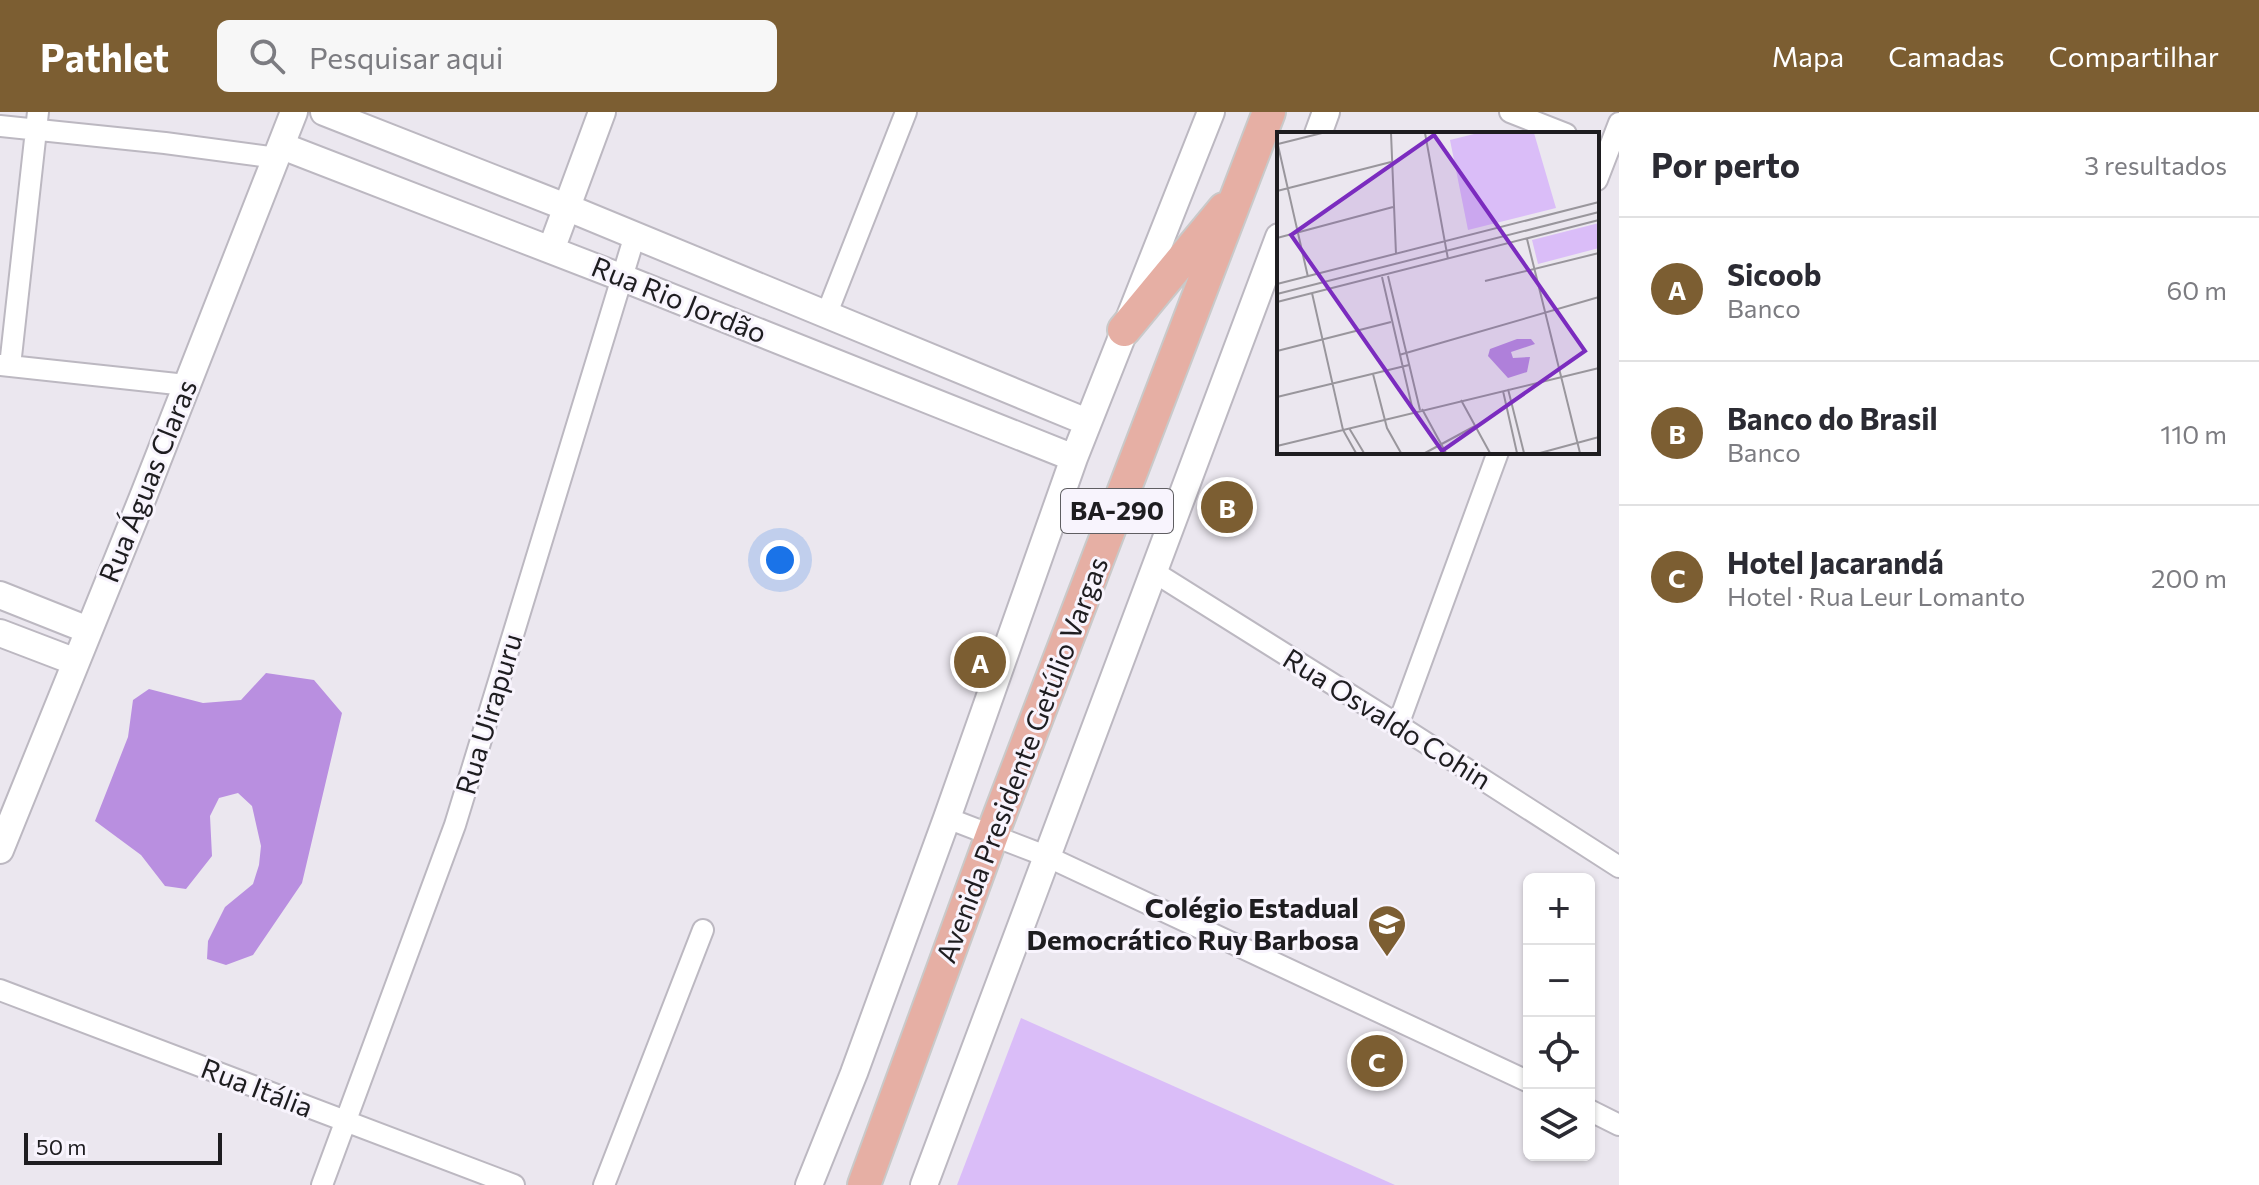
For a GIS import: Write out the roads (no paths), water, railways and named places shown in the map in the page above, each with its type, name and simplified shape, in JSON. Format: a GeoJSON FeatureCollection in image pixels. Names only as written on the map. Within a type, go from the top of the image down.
{"type":"FeatureCollection","features":[{"type":"Feature","properties":{"kind":"main road","name":"Avenida Presidente Getúlio Vargas"},"geometry":{"type":"LineString","coordinates":[[864,1185],[992,835],[1269,112]]}},
{"type":"Feature","properties":{"kind":"main road"},"geometry":{"type":"LineString","coordinates":[[1124,330],[1242,188]]}},
{"type":"Feature","properties":{"kind":"street","name":"Rua Águas Claras"},"geometry":{"type":"LineString","coordinates":[[0,850],[294,112]]}},
{"type":"Feature","properties":{"kind":"street","name":"Rua Rio Jordão"},"geometry":{"type":"LineString","coordinates":[[324,112],[827,313],[1087,422]]}},
{"type":"Feature","properties":{"kind":"street"},"geometry":{"type":"LineString","coordinates":[[551,250],[602,112]]}},
{"type":"Feature","properties":{"kind":"street"},"geometry":{"type":"LineString","coordinates":[[827,313],[906,112]]}},
{"type":"Feature","properties":{"kind":"street","name":"Avenida Presidente Getúlio Vargas"},"geometry":{"type":"LineString","coordinates":[[809,1185],[854,1073],[947,818],[1087,422],[1211,112]]}},
{"type":"Feature","properties":{"kind":"street"},"geometry":{"type":"LineString","coordinates":[[1319,132],[1326,112]]}},
{"type":"Feature","properties":{"kind":"street"},"geometry":{"type":"LineString","coordinates":[[1510,112],[1561,132]]}},
{"type":"Feature","properties":{"kind":"street"},"geometry":{"type":"LineString","coordinates":[[37,120],[5,365],[186,385]]}},
{"type":"Feature","properties":{"kind":"street"},"geometry":{"type":"LineString","coordinates":[[0,126],[37,120],[165,143],[280,152]]}},
{"type":"Feature","properties":{"kind":"street"},"geometry":{"type":"LineString","coordinates":[[1599,175],[1619,123]]}},
{"type":"Feature","properties":{"kind":"street","name":"Rua Rio Jordão"},"geometry":{"type":"LineString","coordinates":[[280,152],[551,250],[1074,458]]}},
{"type":"Feature","properties":{"kind":"street","name":"Rua Uirapuru"},"geometry":{"type":"LineString","coordinates":[[322,1185],[455,825],[635,235]]}},
{"type":"Feature","properties":{"kind":"street","name":"Avenida Presidente Getúlio Vargas"},"geometry":{"type":"LineString","coordinates":[[924,1185],[1277,242]]}},
{"type":"Feature","properties":{"kind":"street"},"geometry":{"type":"LineString","coordinates":[[1398,725],[1497,454]]}},
{"type":"Feature","properties":{"kind":"street","name":"Rua Osvaldo Cohin"},"geometry":{"type":"LineString","coordinates":[[1154,572],[1619,867]]}},
{"type":"Feature","properties":{"kind":"street"},"geometry":{"type":"LineString","coordinates":[[0,595],[88,630]]}},
{"type":"Feature","properties":{"kind":"street"},"geometry":{"type":"LineString","coordinates":[[0,633],[76,662]]}},
{"type":"Feature","properties":{"kind":"street"},"geometry":{"type":"LineString","coordinates":[[947,818],[1046,856],[1523,1079]]}},
{"type":"Feature","properties":{"kind":"street"},"geometry":{"type":"LineString","coordinates":[[604,1185],[703,930]]}},
{"type":"Feature","properties":{"kind":"street","name":"Rua Itália"},"geometry":{"type":"LineString","coordinates":[[0,990],[514,1185]]}},
{"type":"Feature","properties":{"kind":"street"},"geometry":{"type":"LineString","coordinates":[[1595,1113],[1619,1125]]}},
{"type":"Feature","properties":{"kind":"place","name":"Banco do Brasil"},"geometry":{"type":"Point","coordinates":[1227,507]}},
{"type":"Feature","properties":{"kind":"place","name":"Sicoob"},"geometry":{"type":"Point","coordinates":[980,662]}},
{"type":"Feature","properties":{"kind":"place","name":"Colégio Estadual Democrático Ruy Barbosa"},"geometry":{"type":"Point","coordinates":[1387,958]}},
{"type":"Feature","properties":{"kind":"place","name":"Hotel Jacarandá"},"geometry":{"type":"Point","coordinates":[1377,1061]}}]}
